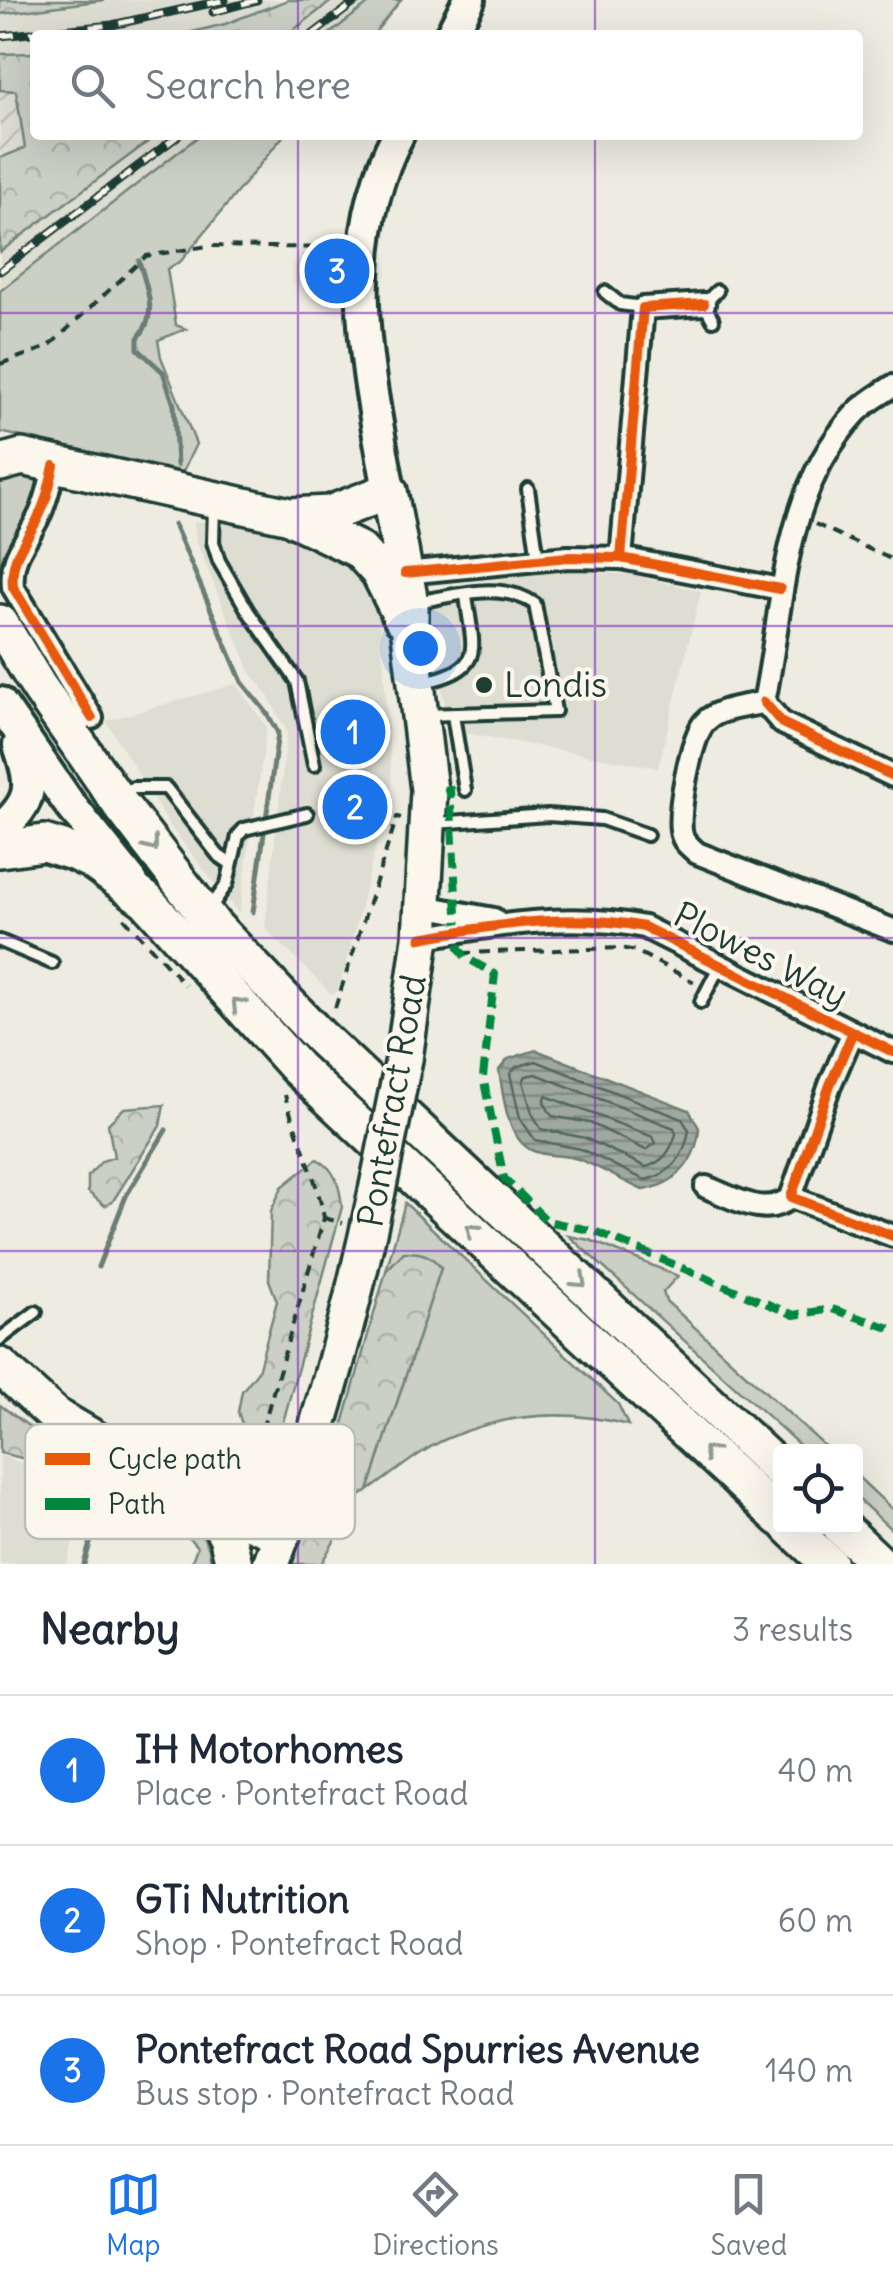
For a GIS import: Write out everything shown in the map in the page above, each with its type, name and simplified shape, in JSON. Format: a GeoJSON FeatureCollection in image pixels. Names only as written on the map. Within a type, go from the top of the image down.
{"type":"FeatureCollection","features":[{"type":"Feature","properties":{"kind":"highway"},"geometry":{"type":"LineString","coordinates":[[19,459],[290,516],[330,514],[374,494],[393,508],[353,536],[333,536]]}},
{"type":"Feature","properties":{"kind":"highway","name":"Pontefract Road"},"geometry":{"type":"LineString","coordinates":[[317,1424],[362,1264],[404,1060],[422,922],[415,820],[430,704],[393,508]]}},
{"type":"Feature","properties":{"kind":"highway"},"geometry":{"type":"LineString","coordinates":[[290,516],[359,550],[409,603]]}},
{"type":"Feature","properties":{"kind":"highway"},"geometry":{"type":"LineString","coordinates":[[0,622],[38,686],[114,795],[205,915],[320,1036],[773,1463]]}},
{"type":"Feature","properties":{"kind":"highway"},"geometry":{"type":"LineString","coordinates":[[0,849],[44,843],[73,852],[115,875],[130,904],[196,958],[298,1068],[773,1511]]}},
{"type":"Feature","properties":{"kind":"highway"},"geometry":{"type":"LineString","coordinates":[[0,1366],[69,1424]]}},
{"type":"Feature","properties":{"kind":"highway"},"geometry":{"type":"LineString","coordinates":[[798,1534],[830,1564]]}},
{"type":"Feature","properties":{"kind":"highway"},"geometry":{"type":"LineString","coordinates":[[848,1534],[880,1564]]}},
{"type":"Feature","properties":{"kind":"highway"},"geometry":{"type":"LineString","coordinates":[[228,1539],[234,1564]]}},
{"type":"Feature","properties":{"kind":"main road"},"geometry":{"type":"LineString","coordinates":[[454,30],[470,0]]}},
{"type":"Feature","properties":{"kind":"main road","name":"Pontefract Road"},"geometry":{"type":"LineString","coordinates":[[393,508],[364,341],[361,258],[370,206],[395,140]]}},
{"type":"Feature","properties":{"kind":"main road"},"geometry":{"type":"LineString","coordinates":[[0,830],[25,805],[30,777],[5,710]]}},
{"type":"Feature","properties":{"kind":"main road"},"geometry":{"type":"LineString","coordinates":[[5,710],[68,802],[130,904]]}},
{"type":"Feature","properties":{"kind":"street"},"geometry":{"type":"LineString","coordinates":[[621,558],[643,308],[711,305]]}},
{"type":"Feature","properties":{"kind":"street"},"geometry":{"type":"LineString","coordinates":[[764,702],[780,589],[797,516],[827,450],[858,410],[893,386]]}},
{"type":"Feature","properties":{"kind":"street"},"geometry":{"type":"LineString","coordinates":[[19,459],[48,494],[16,552],[13,587],[92,718]]}},
{"type":"Feature","properties":{"kind":"street"},"geometry":{"type":"LineString","coordinates":[[409,603],[538,559],[621,558],[780,589]]}},
{"type":"Feature","properties":{"kind":"street"},"geometry":{"type":"LineString","coordinates":[[764,702],[782,722],[893,776]]}},
{"type":"Feature","properties":{"kind":"street"},"geometry":{"type":"LineString","coordinates":[[764,702],[712,715],[701,725],[694,742],[680,825],[683,840],[697,852],[893,930]]}},
{"type":"Feature","properties":{"kind":"street","name":"Plowes Way"},"geometry":{"type":"LineString","coordinates":[[422,922],[610,922],[644,927],[893,1052]]}},
{"type":"Feature","properties":{"kind":"street","name":"Plowes Way"},"geometry":{"type":"LineString","coordinates":[[422,922],[510,922]]}},
{"type":"Feature","properties":{"kind":"street"},"geometry":{"type":"LineString","coordinates":[[706,1187],[767,1208],[780,1207],[791,1197],[853,1032]]}},
{"type":"Feature","properties":{"kind":"street"},"geometry":{"type":"LineString","coordinates":[[791,1197],[893,1236]]}},
{"type":"Feature","properties":{"kind":"lane"},"geometry":{"type":"LineString","coordinates":[[606,292],[620,304],[643,308]]}},
{"type":"Feature","properties":{"kind":"lane"},"geometry":{"type":"LineString","coordinates":[[528,489],[538,559]]}},
{"type":"Feature","properties":{"kind":"lane"},"geometry":{"type":"LineString","coordinates":[[214,500],[214,542],[219,561],[248,611],[297,680],[314,765]]}},
{"type":"Feature","properties":{"kind":"lane"},"geometry":{"type":"LineString","coordinates":[[409,603],[466,594],[501,589],[520,594],[534,604],[554,712],[430,704],[444,678],[469,663],[473,654],[466,594]]}},
{"type":"Feature","properties":{"kind":"lane","name":"Pontefract Road"},"geometry":{"type":"LineString","coordinates":[[430,704],[465,790]]}},
{"type":"Feature","properties":{"kind":"lane"},"geometry":{"type":"LineString","coordinates":[[114,795],[133,788],[166,788],[218,855],[231,864]]}},
{"type":"Feature","properties":{"kind":"lane"},"geometry":{"type":"LineString","coordinates":[[205,915],[227,884],[238,836],[258,824],[307,814]]}},
{"type":"Feature","properties":{"kind":"lane"},"geometry":{"type":"LineString","coordinates":[[415,820],[548,815],[602,818],[647,836]]}},
{"type":"Feature","properties":{"kind":"lane"},"geometry":{"type":"LineString","coordinates":[[0,941],[52,964]]}},
{"type":"Feature","properties":{"kind":"lane"},"geometry":{"type":"LineString","coordinates":[[701,1002],[719,967]]}},
{"type":"Feature","properties":{"kind":"lane"},"geometry":{"type":"LineString","coordinates":[[0,1339],[36,1312]]}},
{"type":"Feature","properties":{"kind":"path"},"geometry":{"type":"LineString","coordinates":[[0,364],[48,348],[146,256],[208,246],[341,248]]}},
{"type":"Feature","properties":{"kind":"path"},"geometry":{"type":"LineString","coordinates":[[797,516],[893,560]]}},
{"type":"Feature","properties":{"kind":"path"},"geometry":{"type":"LineString","coordinates":[[335,1008],[397,817],[415,820]]}},
{"type":"Feature","properties":{"kind":"path"},"geometry":{"type":"LineString","coordinates":[[130,904],[185,986]]}},
{"type":"Feature","properties":{"kind":"path"},"geometry":{"type":"LineString","coordinates":[[462,952],[599,948],[636,951],[707,990]]}},
{"type":"Feature","properties":{"kind":"path"},"geometry":{"type":"LineString","coordinates":[[506,962],[518,949]]}},
{"type":"Feature","properties":{"kind":"path"},"geometry":{"type":"LineString","coordinates":[[264,1424],[324,1218],[283,1088]]}},
{"type":"Feature","properties":{"kind":"path"},"geometry":{"type":"LineString","coordinates":[[324,1218],[348,1224]]}},
{"type":"Feature","properties":{"kind":"shaded area"},"geometry":{"type":"Polygon","coordinates":[[[0,0],[401,0],[377,30],[30,30],[30,140],[281,140],[181,261],[0,362],[0,158],[25,148],[15,91],[0,90],[0,0]]]}},
{"type":"Feature","properties":{"kind":"shaded area"},"geometry":{"type":"Polygon","coordinates":[[[0,90],[16,91],[25,148],[0,158],[0,90]]]}},
{"type":"Feature","properties":{"kind":"shaded area"},"geometry":{"type":"Polygon","coordinates":[[[248,520],[298,531],[296,539],[316,544],[350,563],[373,596],[380,619],[392,783],[350,949],[337,992],[331,994],[265,928],[287,732],[250,671],[196,541],[194,522],[248,520]]]}},
{"type":"Feature","properties":{"kind":"shaded area"},"geometry":{"type":"Polygon","coordinates":[[[570,571],[630,575],[701,591],[658,768],[449,730],[427,593],[530,574],[570,571]]]}},
{"type":"Feature","properties":{"kind":"shaded area"},"geometry":{"type":"Polygon","coordinates":[[[236,684],[267,727],[239,914],[169,825],[106,721],[236,684]]]}},
{"type":"Feature","properties":{"kind":"shaded area"},"geometry":{"type":"Polygon","coordinates":[[[0,1455],[25,1465],[25,1539],[74,1539],[67,1564],[0,1564],[0,1455]]]}},
{"type":"Feature","properties":{"kind":"green space"},"geometry":{"type":"Polygon","coordinates":[[[0,0],[104,0],[0,14],[0,0]]]}},
{"type":"Feature","properties":{"kind":"green space"},"geometry":{"type":"Polygon","coordinates":[[[288,0],[333,0],[294,30],[200,30],[288,0]]]}},
{"type":"Feature","properties":{"kind":"green space"},"geometry":{"type":"Polygon","coordinates":[[[373,0],[401,0],[377,30],[334,30],[373,0]]]}},
{"type":"Feature","properties":{"kind":"green space"},"geometry":{"type":"Polygon","coordinates":[[[30,53],[30,140],[150,140],[0,252],[0,158],[25,148],[16,91],[0,90],[0,54],[30,53]]]}},
{"type":"Feature","properties":{"kind":"green space"},"geometry":{"type":"Polygon","coordinates":[[[194,140],[280,140],[181,261],[167,269],[176,325],[186,329],[158,340],[161,357],[196,444],[182,473],[0,432],[0,291],[194,140]]]}},
{"type":"Feature","properties":{"kind":"green space"},"geometry":{"type":"Polygon","coordinates":[[[8,470],[34,477],[39,496],[6,555],[0,580],[0,472],[8,470]]]}},
{"type":"Feature","properties":{"kind":"green space"},"geometry":{"type":"Polygon","coordinates":[[[164,1105],[160,1126],[113,1201],[105,1206],[88,1192],[88,1176],[102,1161],[114,1157],[108,1124],[124,1108],[164,1105]]]}},
{"type":"Feature","properties":{"kind":"green space"},"geometry":{"type":"Polygon","coordinates":[[[317,1159],[336,1179],[342,1207],[283,1424],[242,1424],[238,1412],[242,1391],[258,1371],[277,1301],[269,1280],[271,1211],[282,1187],[317,1159]]]}},
{"type":"Feature","properties":{"kind":"green space"},"geometry":{"type":"Polygon","coordinates":[[[405,1203],[618,1404],[628,1425],[559,1416],[491,1424],[436,1444],[368,1491],[441,1268],[404,1252],[386,1271],[405,1203]]]}},
{"type":"Feature","properties":{"kind":"green space"},"geometry":{"type":"Polygon","coordinates":[[[569,1236],[590,1240],[678,1276],[663,1292],[666,1301],[822,1444],[798,1444],[569,1236]]]}},
{"type":"Feature","properties":{"kind":"green space"},"geometry":{"type":"Polygon","coordinates":[[[404,1252],[425,1255],[441,1268],[368,1491],[355,1505],[355,1424],[343,1424],[386,1271],[404,1252]]]}},
{"type":"Feature","properties":{"kind":"green space"},"geometry":{"type":"Polygon","coordinates":[[[0,1405],[26,1424],[25,1459],[0,1453],[0,1405]]]}},
{"type":"Feature","properties":{"kind":"green space"},"geometry":{"type":"Polygon","coordinates":[[[863,1482],[893,1510],[893,1531],[863,1503],[863,1482]]]}},
{"type":"Feature","properties":{"kind":"green space"},"geometry":{"type":"Polygon","coordinates":[[[190,1539],[204,1539],[211,1564],[191,1564],[197,1547],[190,1539]]]}},
{"type":"Feature","properties":{"kind":"green space"},"geometry":{"type":"Polygon","coordinates":[[[301,1539],[335,1539],[321,1564],[292,1564],[301,1539]]]}},
{"type":"Feature","properties":{"kind":"water"},"geometry":{"type":"Polygon","coordinates":[[[536,1050],[689,1110],[699,1128],[694,1151],[683,1170],[665,1183],[643,1190],[578,1159],[537,1152],[523,1144],[507,1114],[499,1070],[508,1059],[536,1050]]]}},
{"type":"Feature","properties":{"kind":"waterway"},"geometry":{"type":"LineString","coordinates":[[139,261],[150,310],[138,338],[138,349],[163,372],[174,405],[177,465]]}},
{"type":"Feature","properties":{"kind":"waterway"},"geometry":{"type":"LineString","coordinates":[[174,524],[242,682],[278,733],[253,912]]}},
{"type":"Feature","properties":{"kind":"waterway"},"geometry":{"type":"LineString","coordinates":[[98,1267],[126,1196],[166,1130]]}},
{"type":"Feature","properties":{"kind":"waterway"},"geometry":{"type":"LineString","coordinates":[[84,1564],[91,1539]]}},
{"type":"Feature","properties":{"kind":"railway"},"geometry":{"type":"LineString","coordinates":[[61,30],[112,25],[225,0]]}},
{"type":"Feature","properties":{"kind":"railway"},"geometry":{"type":"LineString","coordinates":[[213,12],[257,0]]}},
{"type":"Feature","properties":{"kind":"railway"},"geometry":{"type":"LineString","coordinates":[[319,30],[358,0]]}},
{"type":"Feature","properties":{"kind":"railway"},"geometry":{"type":"LineString","coordinates":[[0,36],[30,33]]}},
{"type":"Feature","properties":{"kind":"railway"},"geometry":{"type":"LineString","coordinates":[[0,271],[172,140]]}},
{"type":"Feature","properties":{"kind":"marked path"},"geometry":{"type":"LineString","coordinates":[[444,790],[450,789],[459,948],[465,957],[495,974],[483,1077],[504,1178],[547,1221],[594,1231],[794,1315],[832,1309],[893,1329]]}},
{"type":"Feature","properties":{"kind":"cycle path"},"geometry":{"type":"LineString","coordinates":[[621,558],[643,308],[704,304]]}},
{"type":"Feature","properties":{"kind":"cycle path"},"geometry":{"type":"LineString","coordinates":[[54,466],[43,507],[16,559],[13,587],[92,718]]}},
{"type":"Feature","properties":{"kind":"cycle path"},"geometry":{"type":"LineString","coordinates":[[405,573],[568,557],[621,558],[780,589]]}},
{"type":"Feature","properties":{"kind":"cycle path"},"geometry":{"type":"LineString","coordinates":[[764,702],[782,723],[893,776]]}},
{"type":"Feature","properties":{"kind":"cycle path"},"geometry":{"type":"LineString","coordinates":[[421,938],[560,920],[644,927],[893,1052]]}},
{"type":"Feature","properties":{"kind":"cycle path"},"geometry":{"type":"LineString","coordinates":[[853,1032],[791,1197],[893,1236]]}},
{"type":"Feature","properties":{"kind":"place","name":"Pontefract Road Spurries Avenue"},"geometry":{"type":"Point","coordinates":[337,271]}},
{"type":"Feature","properties":{"kind":"place","name":"Londis"},"geometry":{"type":"Point","coordinates":[484,685]}},
{"type":"Feature","properties":{"kind":"place","name":"IH Motorhomes"},"geometry":{"type":"Point","coordinates":[353,732]}},
{"type":"Feature","properties":{"kind":"place","name":"GTi Nutrition"},"geometry":{"type":"Point","coordinates":[355,807]}}]}
